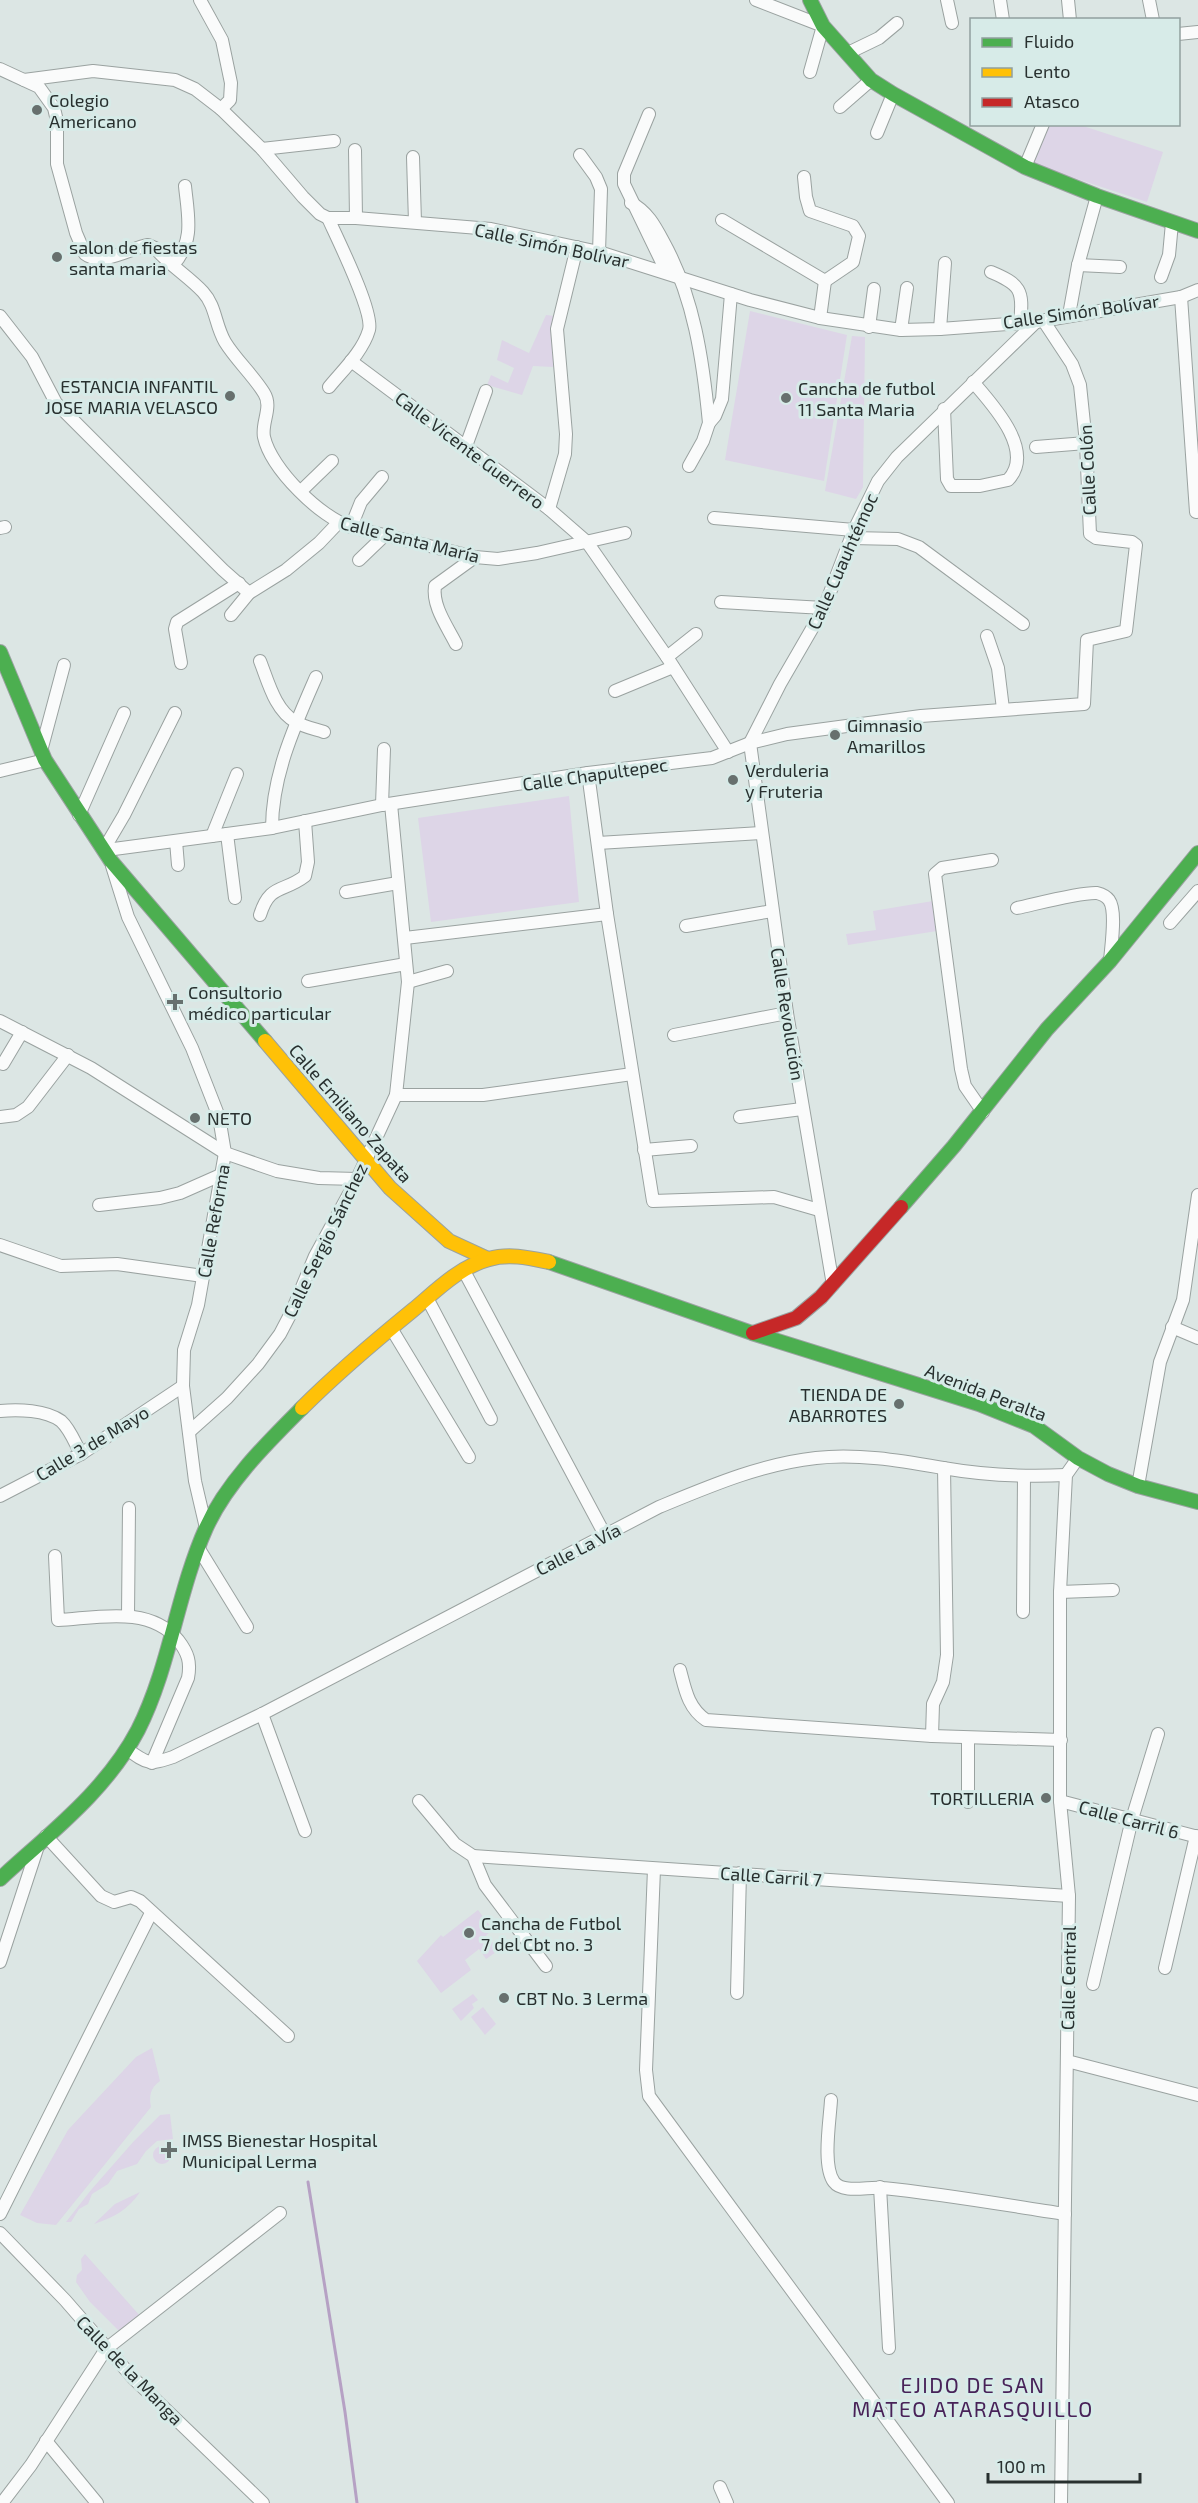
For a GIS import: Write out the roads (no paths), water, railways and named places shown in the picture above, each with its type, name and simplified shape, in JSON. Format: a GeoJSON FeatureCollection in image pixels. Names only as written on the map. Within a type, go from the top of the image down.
{"type":"FeatureCollection","features":[{"type":"Feature","properties":{"kind":"main road"},"geometry":{"type":"LineString","coordinates":[[810,0],[822,26],[871,80],[893,94],[1025,167],[1097,196],[1198,231]]}},
{"type":"Feature","properties":{"kind":"main road","name":"Calle Emiliano Zapata"},"geometry":{"type":"LineString","coordinates":[[0,652],[43,756],[79,815],[107,854],[364,1160],[430,1226],[449,1241],[488,1259]]}},
{"type":"Feature","properties":{"kind":"main road"},"geometry":{"type":"LineString","coordinates":[[752,1333],[796,1318],[811,1308],[833,1285],[983,1112],[1047,1029],[1110,961],[1198,854]]}},
{"type":"Feature","properties":{"kind":"main road","name":"Avenida Peralta"},"geometry":{"type":"LineString","coordinates":[[488,1259],[516,1257],[545,1262],[752,1333],[979,1404],[1034,1426],[1078,1458],[1138,1486],[1198,1502]]}},
{"type":"Feature","properties":{"kind":"main road"},"geometry":{"type":"LineString","coordinates":[[0,1879],[101,1785],[127,1749],[145,1712],[206,1528],[236,1481],[279,1431],[349,1364],[427,1298],[464,1272],[488,1259]]}},
{"type":"Feature","properties":{"kind":"street"},"geometry":{"type":"LineString","coordinates":[[200,0],[222,40],[231,83],[230,99],[221,109]]}},
{"type":"Feature","properties":{"kind":"street"},"geometry":{"type":"LineString","coordinates":[[756,0],[822,26],[810,72]]}},
{"type":"Feature","properties":{"kind":"street"},"geometry":{"type":"LineString","coordinates":[[947,0],[952,23]]}},
{"type":"Feature","properties":{"kind":"street"},"geometry":{"type":"LineString","coordinates":[[1000,0],[1003,18]]}},
{"type":"Feature","properties":{"kind":"street"},"geometry":{"type":"LineString","coordinates":[[1068,0],[1070,18]]}},
{"type":"Feature","properties":{"kind":"street"},"geometry":{"type":"LineString","coordinates":[[1149,0],[1153,18]]}},
{"type":"Feature","properties":{"kind":"street"},"geometry":{"type":"LineString","coordinates":[[848,53],[879,38],[897,23]]}},
{"type":"Feature","properties":{"kind":"street"},"geometry":{"type":"LineString","coordinates":[[1180,34],[1198,32]]}},
{"type":"Feature","properties":{"kind":"street"},"geometry":{"type":"LineString","coordinates":[[0,69],[24,80],[93,71],[175,80],[195,89],[221,109],[262,149],[303,197],[320,214],[328,218],[368,315],[370,323],[365,338],[351,361],[329,387]]}},
{"type":"Feature","properties":{"kind":"street","name":"Calle Santa María"},"geometry":{"type":"LineString","coordinates":[[24,80],[39,87],[54,108],[57,121],[57,164],[76,233],[85,254],[94,259],[148,245],[155,248],[209,300],[223,339],[265,394],[268,407],[264,436],[268,448],[280,466],[321,512],[338,523],[351,527],[474,557],[498,559],[625,533]]}},
{"type":"Feature","properties":{"kind":"street"},"geometry":{"type":"LineString","coordinates":[[840,107],[871,80]]}},
{"type":"Feature","properties":{"kind":"street"},"geometry":{"type":"LineString","coordinates":[[877,133],[893,94]]}},
{"type":"Feature","properties":{"kind":"street","name":"Calle Simón Bolívar"},"geometry":{"type":"LineString","coordinates":[[649,114],[624,174],[624,184],[631,203],[654,243],[667,273]]}},
{"type":"Feature","properties":{"kind":"street"},"geometry":{"type":"LineString","coordinates":[[1025,167],[1042,126]]}},
{"type":"Feature","properties":{"kind":"street"},"geometry":{"type":"LineString","coordinates":[[262,149],[334,141]]}},
{"type":"Feature","properties":{"kind":"street"},"geometry":{"type":"LineString","coordinates":[[355,150],[356,218]]}},
{"type":"Feature","properties":{"kind":"street"},"geometry":{"type":"LineString","coordinates":[[580,155],[602,189],[599,252]]}},
{"type":"Feature","properties":{"kind":"street"},"geometry":{"type":"LineString","coordinates":[[413,157],[415,222]]}},
{"type":"Feature","properties":{"kind":"street"},"geometry":{"type":"LineString","coordinates":[[804,177],[810,211],[853,226],[860,241],[853,262],[825,281],[820,318]]}},
{"type":"Feature","properties":{"kind":"street"},"geometry":{"type":"LineString","coordinates":[[173,265],[187,246],[185,186]]}},
{"type":"Feature","properties":{"kind":"street"},"geometry":{"type":"LineString","coordinates":[[1069,315],[1078,265],[1097,196]]}},
{"type":"Feature","properties":{"kind":"street"},"geometry":{"type":"LineString","coordinates":[[631,203],[647,215],[681,277],[690,304],[709,423]]}},
{"type":"Feature","properties":{"kind":"street","name":"Calle Simón Bolívar"},"geometry":{"type":"LineString","coordinates":[[328,218],[356,218],[491,229],[599,252],[731,294],[820,318],[901,330],[1039,321],[1181,297],[1198,290]]}},
{"type":"Feature","properties":{"kind":"street"},"geometry":{"type":"LineString","coordinates":[[722,220],[825,281]]}},
{"type":"Feature","properties":{"kind":"street"},"geometry":{"type":"LineString","coordinates":[[1161,277],[1169,255],[1172,223]]}},
{"type":"Feature","properties":{"kind":"street"},"geometry":{"type":"LineString","coordinates":[[549,509],[565,454],[566,434],[557,329],[577,247]]}},
{"type":"Feature","properties":{"kind":"street"},"geometry":{"type":"LineString","coordinates":[[940,329],[945,262]]}},
{"type":"Feature","properties":{"kind":"street"},"geometry":{"type":"LineString","coordinates":[[1078,265],[1119,267]]}},
{"type":"Feature","properties":{"kind":"street"},"geometry":{"type":"LineString","coordinates":[[991,272],[1009,279],[1020,290],[1022,299],[1020,322]]}},
{"type":"Feature","properties":{"kind":"street"},"geometry":{"type":"LineString","coordinates":[[901,330],[907,288]]}},
{"type":"Feature","properties":{"kind":"street"},"geometry":{"type":"LineString","coordinates":[[869,327],[874,289]]}},
{"type":"Feature","properties":{"kind":"street"},"geometry":{"type":"LineString","coordinates":[[689,466],[722,399],[731,294]]}},
{"type":"Feature","properties":{"kind":"street"},"geometry":{"type":"LineString","coordinates":[[1181,297],[1196,512]]}},
{"type":"Feature","properties":{"kind":"street"},"geometry":{"type":"LineString","coordinates":[[0,316],[32,357],[43,382],[56,403],[249,593]]}},
{"type":"Feature","properties":{"kind":"street","name":"Calle Cuauhtémoc"},"geometry":{"type":"LineString","coordinates":[[750,743],[780,684],[824,608],[853,534],[878,481],[897,457],[944,410],[1039,321]]}},
{"type":"Feature","properties":{"kind":"street","name":"Calle Colón"},"geometry":{"type":"LineString","coordinates":[[1039,321],[1072,364],[1080,385],[1086,443],[1090,534],[1096,538],[1132,542],[1136,545],[1125,632],[1087,640],[1084,704]]}},
{"type":"Feature","properties":{"kind":"street","name":"Calle Vicente Guerrero"},"geometry":{"type":"LineString","coordinates":[[351,361],[549,509],[587,542]]}},
{"type":"Feature","properties":{"kind":"street"},"geometry":{"type":"LineString","coordinates":[[944,410],[947,479],[951,486],[980,486],[1008,480],[1016,464],[1017,455],[1012,436],[1002,417],[974,382]]}},
{"type":"Feature","properties":{"kind":"street"},"geometry":{"type":"LineString","coordinates":[[466,446],[486,391]]}},
{"type":"Feature","properties":{"kind":"street"},"geometry":{"type":"LineString","coordinates":[[1036,447],[1086,443]]}},
{"type":"Feature","properties":{"kind":"street"},"geometry":{"type":"LineString","coordinates":[[301,491],[332,461]]}},
{"type":"Feature","properties":{"kind":"street"},"geometry":{"type":"LineString","coordinates":[[351,527],[361,502],[382,477]]}},
{"type":"Feature","properties":{"kind":"street"},"geometry":{"type":"LineString","coordinates":[[714,518],[898,539],[919,547],[1023,624]]}},
{"type":"Feature","properties":{"kind":"street"},"geometry":{"type":"LineString","coordinates":[[231,615],[249,593],[286,570],[319,543],[338,523]]}},
{"type":"Feature","properties":{"kind":"street"},"geometry":{"type":"LineString","coordinates":[[359,560],[385,535]]}},
{"type":"Feature","properties":{"kind":"street"},"geometry":{"type":"LineString","coordinates":[[587,542],[670,662],[728,752]]}},
{"type":"Feature","properties":{"kind":"street"},"geometry":{"type":"LineString","coordinates":[[456,644],[437,607],[435,586],[474,557]]}},
{"type":"Feature","properties":{"kind":"street"},"geometry":{"type":"LineString","coordinates":[[181,663],[175,629],[177,622],[239,583]]}},
{"type":"Feature","properties":{"kind":"street"},"geometry":{"type":"LineString","coordinates":[[721,602],[824,608]]}},
{"type":"Feature","properties":{"kind":"street"},"geometry":{"type":"LineString","coordinates":[[615,691],[670,662],[696,634]]}},
{"type":"Feature","properties":{"kind":"street"},"geometry":{"type":"LineString","coordinates":[[987,636],[998,668],[1004,709]]}},
{"type":"Feature","properties":{"kind":"street"},"geometry":{"type":"LineString","coordinates":[[260,661],[278,704],[297,723],[324,732]]}},
{"type":"Feature","properties":{"kind":"street"},"geometry":{"type":"LineString","coordinates":[[0,771],[43,756],[64,665]]}},
{"type":"Feature","properties":{"kind":"street"},"geometry":{"type":"LineString","coordinates":[[272,828],[272,810],[278,778],[316,677]]}},
{"type":"Feature","properties":{"kind":"street","name":"Calle Chapultepec"},"geometry":{"type":"LineString","coordinates":[[107,854],[114,849],[272,828],[386,805],[588,773],[712,758],[750,743],[787,734],[910,718],[1084,704]]}},
{"type":"Feature","properties":{"kind":"street"},"geometry":{"type":"LineString","coordinates":[[79,815],[124,713]]}},
{"type":"Feature","properties":{"kind":"street"},"geometry":{"type":"LineString","coordinates":[[107,854],[175,713]]}},
{"type":"Feature","properties":{"kind":"street","name":"Calle Revolución"},"geometry":{"type":"LineString","coordinates":[[750,743],[787,1013],[833,1285]]}},
{"type":"Feature","properties":{"kind":"street","name":"Calle Sergio Sánchez"},"geometry":{"type":"LineString","coordinates":[[190,1431],[227,1398],[258,1364],[280,1334],[315,1256],[357,1179],[396,1095],[408,982],[405,938],[386,805],[384,749]]}},
{"type":"Feature","properties":{"kind":"street"},"geometry":{"type":"LineString","coordinates":[[588,773],[607,914],[654,1202],[774,1197],[819,1210]]}},
{"type":"Feature","properties":{"kind":"street"},"geometry":{"type":"LineString","coordinates":[[212,836],[237,774]]}},
{"type":"Feature","properties":{"kind":"street"},"geometry":{"type":"LineString","coordinates":[[260,915],[264,901],[270,893],[305,876],[308,862],[305,821]]}},
{"type":"Feature","properties":{"kind":"street"},"geometry":{"type":"LineString","coordinates":[[598,843],[761,833]]}},
{"type":"Feature","properties":{"kind":"street"},"geometry":{"type":"LineString","coordinates":[[227,834],[235,898]]}},
{"type":"Feature","properties":{"kind":"street"},"geometry":{"type":"LineString","coordinates":[[176,841],[178,865]]}},
{"type":"Feature","properties":{"kind":"street","name":"Calle Reforma"},"geometry":{"type":"LineString","coordinates":[[107,854],[129,917],[192,1048],[216,1107],[225,1153],[198,1305],[184,1350],[183,1386],[195,1482],[206,1528]]}},
{"type":"Feature","properties":{"kind":"street"},"geometry":{"type":"LineString","coordinates":[[983,1112],[965,1086],[961,1069],[935,874],[942,868],[992,860]]}},
{"type":"Feature","properties":{"kind":"street"},"geometry":{"type":"LineString","coordinates":[[346,892],[398,883]]}},
{"type":"Feature","properties":{"kind":"street"},"geometry":{"type":"LineString","coordinates":[[1170,923],[1198,891]]}},
{"type":"Feature","properties":{"kind":"street"},"geometry":{"type":"LineString","coordinates":[[1017,908],[1085,894],[1097,893],[1105,896],[1110,901],[1112,909],[1110,961]]}},
{"type":"Feature","properties":{"kind":"street"},"geometry":{"type":"LineString","coordinates":[[686,926],[772,911]]}},
{"type":"Feature","properties":{"kind":"street"},"geometry":{"type":"LineString","coordinates":[[405,938],[607,914]]}},
{"type":"Feature","properties":{"kind":"street"},"geometry":{"type":"LineString","coordinates":[[308,981],[406,964]]}},
{"type":"Feature","properties":{"kind":"street"},"geometry":{"type":"LineString","coordinates":[[408,982],[447,971]]}},
{"type":"Feature","properties":{"kind":"street"},"geometry":{"type":"LineString","coordinates":[[674,1035],[787,1013]]}},
{"type":"Feature","properties":{"kind":"street"},"geometry":{"type":"LineString","coordinates":[[1,1022],[68,1055],[225,1153],[277,1171],[319,1178],[357,1179]]}},
{"type":"Feature","properties":{"kind":"street"},"geometry":{"type":"LineString","coordinates":[[3,1064],[22,1032]]}},
{"type":"Feature","properties":{"kind":"street"},"geometry":{"type":"LineString","coordinates":[[0,1117],[16,1115],[28,1107],[68,1055]]}},
{"type":"Feature","properties":{"kind":"street"},"geometry":{"type":"LineString","coordinates":[[396,1095],[483,1095],[632,1074]]}},
{"type":"Feature","properties":{"kind":"street"},"geometry":{"type":"LineString","coordinates":[[740,1117],[802,1109]]}},
{"type":"Feature","properties":{"kind":"street"},"geometry":{"type":"LineString","coordinates":[[644,1150],[691,1146]]}},
{"type":"Feature","properties":{"kind":"street"},"geometry":{"type":"LineString","coordinates":[[99,1205],[160,1198],[180,1193],[223,1174]]}},
{"type":"Feature","properties":{"kind":"street"},"geometry":{"type":"LineString","coordinates":[[1138,1486],[1160,1362],[1184,1300],[1198,1195]]}},
{"type":"Feature","properties":{"kind":"street"},"geometry":{"type":"LineString","coordinates":[[0,1245],[61,1266],[117,1263],[203,1276]]}},
{"type":"Feature","properties":{"kind":"street"},"geometry":{"type":"LineString","coordinates":[[464,1272],[605,1535]]}},
{"type":"Feature","properties":{"kind":"street"},"geometry":{"type":"LineString","coordinates":[[427,1298],[491,1419]]}},
{"type":"Feature","properties":{"kind":"street"},"geometry":{"type":"LineString","coordinates":[[1172,1327],[1198,1338]]}},
{"type":"Feature","properties":{"kind":"street"},"geometry":{"type":"LineString","coordinates":[[391,1328],[469,1457]]}},
{"type":"Feature","properties":{"kind":"street","name":"Calle 3 de Mayo"},"geometry":{"type":"LineString","coordinates":[[0,1496],[81,1454],[183,1386]]}},
{"type":"Feature","properties":{"kind":"street"},"geometry":{"type":"LineString","coordinates":[[0,1411],[12,1410],[52,1416],[69,1431],[81,1454]]}},
{"type":"Feature","properties":{"kind":"street","name":"Calle La Vía"},"geometry":{"type":"LineString","coordinates":[[152,1763],[173,1757],[262,1714],[659,1507],[723,1481],[777,1465],[817,1457],[861,1457],[1024,1476],[1066,1476]]}},
{"type":"Feature","properties":{"kind":"street"},"geometry":{"type":"LineString","coordinates":[[1066,1476],[1078,1458]]}},
{"type":"Feature","properties":{"kind":"street"},"geometry":{"type":"LineString","coordinates":[[932,1736],[933,1704],[943,1682],[947,1655],[944,1468]]}},
{"type":"Feature","properties":{"kind":"street"},"geometry":{"type":"LineString","coordinates":[[1023,1612],[1024,1476]]}},
{"type":"Feature","properties":{"kind":"street","name":"Calle Central"},"geometry":{"type":"LineString","coordinates":[[1061,2503],[1070,1896],[1060,1801],[1060,1592],[1066,1476]]}},
{"type":"Feature","properties":{"kind":"street"},"geometry":{"type":"LineString","coordinates":[[128,1616],[129,1508]]}},
{"type":"Feature","properties":{"kind":"street"},"geometry":{"type":"LineString","coordinates":[[199,1549],[246,1628]]}},
{"type":"Feature","properties":{"kind":"street"},"geometry":{"type":"LineString","coordinates":[[55,1556],[58,1620],[128,1616],[147,1619],[171,1632],[184,1648],[190,1665],[188,1678],[152,1763],[147,1763],[127,1749]]}},
{"type":"Feature","properties":{"kind":"street"},"geometry":{"type":"LineString","coordinates":[[1060,1592],[1113,1590]]}},
{"type":"Feature","properties":{"kind":"street"},"geometry":{"type":"LineString","coordinates":[[680,1670],[688,1701],[706,1720],[932,1736],[1061,1740]]}},
{"type":"Feature","properties":{"kind":"street"},"geometry":{"type":"LineString","coordinates":[[262,1714],[305,1831]]}},
{"type":"Feature","properties":{"kind":"street"},"geometry":{"type":"LineString","coordinates":[[1093,1984],[1132,1819],[1158,1734]]}},
{"type":"Feature","properties":{"kind":"street"},"geometry":{"type":"LineString","coordinates":[[968,1738],[968,1802]]}},
{"type":"Feature","properties":{"kind":"street"},"geometry":{"type":"LineString","coordinates":[[419,1801],[455,1844],[472,1856],[485,1885],[546,1966]]}},
{"type":"Feature","properties":{"kind":"street","name":"Calle Carril 6"},"geometry":{"type":"LineString","coordinates":[[1060,1801],[1197,1837]]}},
{"type":"Feature","properties":{"kind":"street"},"geometry":{"type":"LineString","coordinates":[[1165,1968],[1197,1837]]}},
{"type":"Feature","properties":{"kind":"street"},"geometry":{"type":"LineString","coordinates":[[0,1962],[42,1839],[101,1896],[114,1902],[131,1897],[140,1901],[288,2036]]}},
{"type":"Feature","properties":{"kind":"street","name":"Calle Carril 7"},"geometry":{"type":"LineString","coordinates":[[472,1856],[1070,1896]]}},
{"type":"Feature","properties":{"kind":"street"},"geometry":{"type":"LineString","coordinates":[[654,1869],[646,2070],[649,2096],[948,2503]]}},
{"type":"Feature","properties":{"kind":"street"},"geometry":{"type":"LineString","coordinates":[[736,1993],[740,1873]]}},
{"type":"Feature","properties":{"kind":"street"},"geometry":{"type":"LineString","coordinates":[[0,2214],[152,1913]]}},
{"type":"Feature","properties":{"kind":"street"},"geometry":{"type":"LineString","coordinates":[[1067,2061],[1198,2095]]}},
{"type":"Feature","properties":{"kind":"street"},"geometry":{"type":"LineString","coordinates":[[831,2100],[828,2159],[833,2181],[844,2188],[880,2187],[1065,2214]]}},
{"type":"Feature","properties":{"kind":"street"},"geometry":{"type":"LineString","coordinates":[[880,2187],[889,2348]]}},
{"type":"Feature","properties":{"kind":"street"},"geometry":{"type":"LineString","coordinates":[[2,2503],[31,2465],[106,2349],[280,2213]]}},
{"type":"Feature","properties":{"kind":"street","name":"Calle de la Manga"},"geometry":{"type":"LineString","coordinates":[[0,2233],[65,2300],[106,2349],[263,2503]]}},
{"type":"Feature","properties":{"kind":"street"},"geometry":{"type":"LineString","coordinates":[[46,2441],[97,2503]]}},
{"type":"Feature","properties":{"kind":"street"},"geometry":{"type":"LineString","coordinates":[[720,2487],[727,2503]]}},
{"type":"Feature","properties":{"kind":"waterway"},"geometry":{"type":"LineString","coordinates":[[308,2182],[345,2412],[357,2503]]}},
{"type":"Feature","properties":{"kind":"place","name":"Colegio Americano"},"geometry":{"type":"Point","coordinates":[37,110]}},
{"type":"Feature","properties":{"kind":"place","name":"salon de fiestas santa maria"},"geometry":{"type":"Point","coordinates":[57,257]}},
{"type":"Feature","properties":{"kind":"place","name":"ESTANCIA INFANTIL JOSE MARIA VELASCO"},"geometry":{"type":"Point","coordinates":[230,396]}},
{"type":"Feature","properties":{"kind":"place","name":"Cancha de futbol 11 Santa Maria"},"geometry":{"type":"Point","coordinates":[786,398]}},
{"type":"Feature","properties":{"kind":"place","name":"Gimnasio Amarillos"},"geometry":{"type":"Point","coordinates":[835,735]}},
{"type":"Feature","properties":{"kind":"place","name":"Verduleria y Fruteria"},"geometry":{"type":"Point","coordinates":[733,780]}},
{"type":"Feature","properties":{"kind":"place","name":"Consultorio médico particular"},"geometry":{"type":"Point","coordinates":[175,1002]}},
{"type":"Feature","properties":{"kind":"place","name":"NETO"},"geometry":{"type":"Point","coordinates":[195,1118]}},
{"type":"Feature","properties":{"kind":"place","name":"TIENDA DE ABARROTES"},"geometry":{"type":"Point","coordinates":[899,1404]}},
{"type":"Feature","properties":{"kind":"place","name":"TORTILLERIA"},"geometry":{"type":"Point","coordinates":[1046,1798]}},
{"type":"Feature","properties":{"kind":"place","name":"Cancha de Futbol 7 del Cbt no. 3"},"geometry":{"type":"Point","coordinates":[469,1933]}},
{"type":"Feature","properties":{"kind":"place","name":"CBT No. 3 Lerma"},"geometry":{"type":"Point","coordinates":[504,1998]}},
{"type":"Feature","properties":{"kind":"place","name":"IMSS Bienestar Hospital Municipal Lerma"},"geometry":{"type":"Point","coordinates":[169,2150]}},
{"type":"Feature","properties":{"kind":"district","name":"EJIDO DE SAN MATEO ATARASQUILLO"},"geometry":{"type":"Point","coordinates":[973,2396]}}]}
